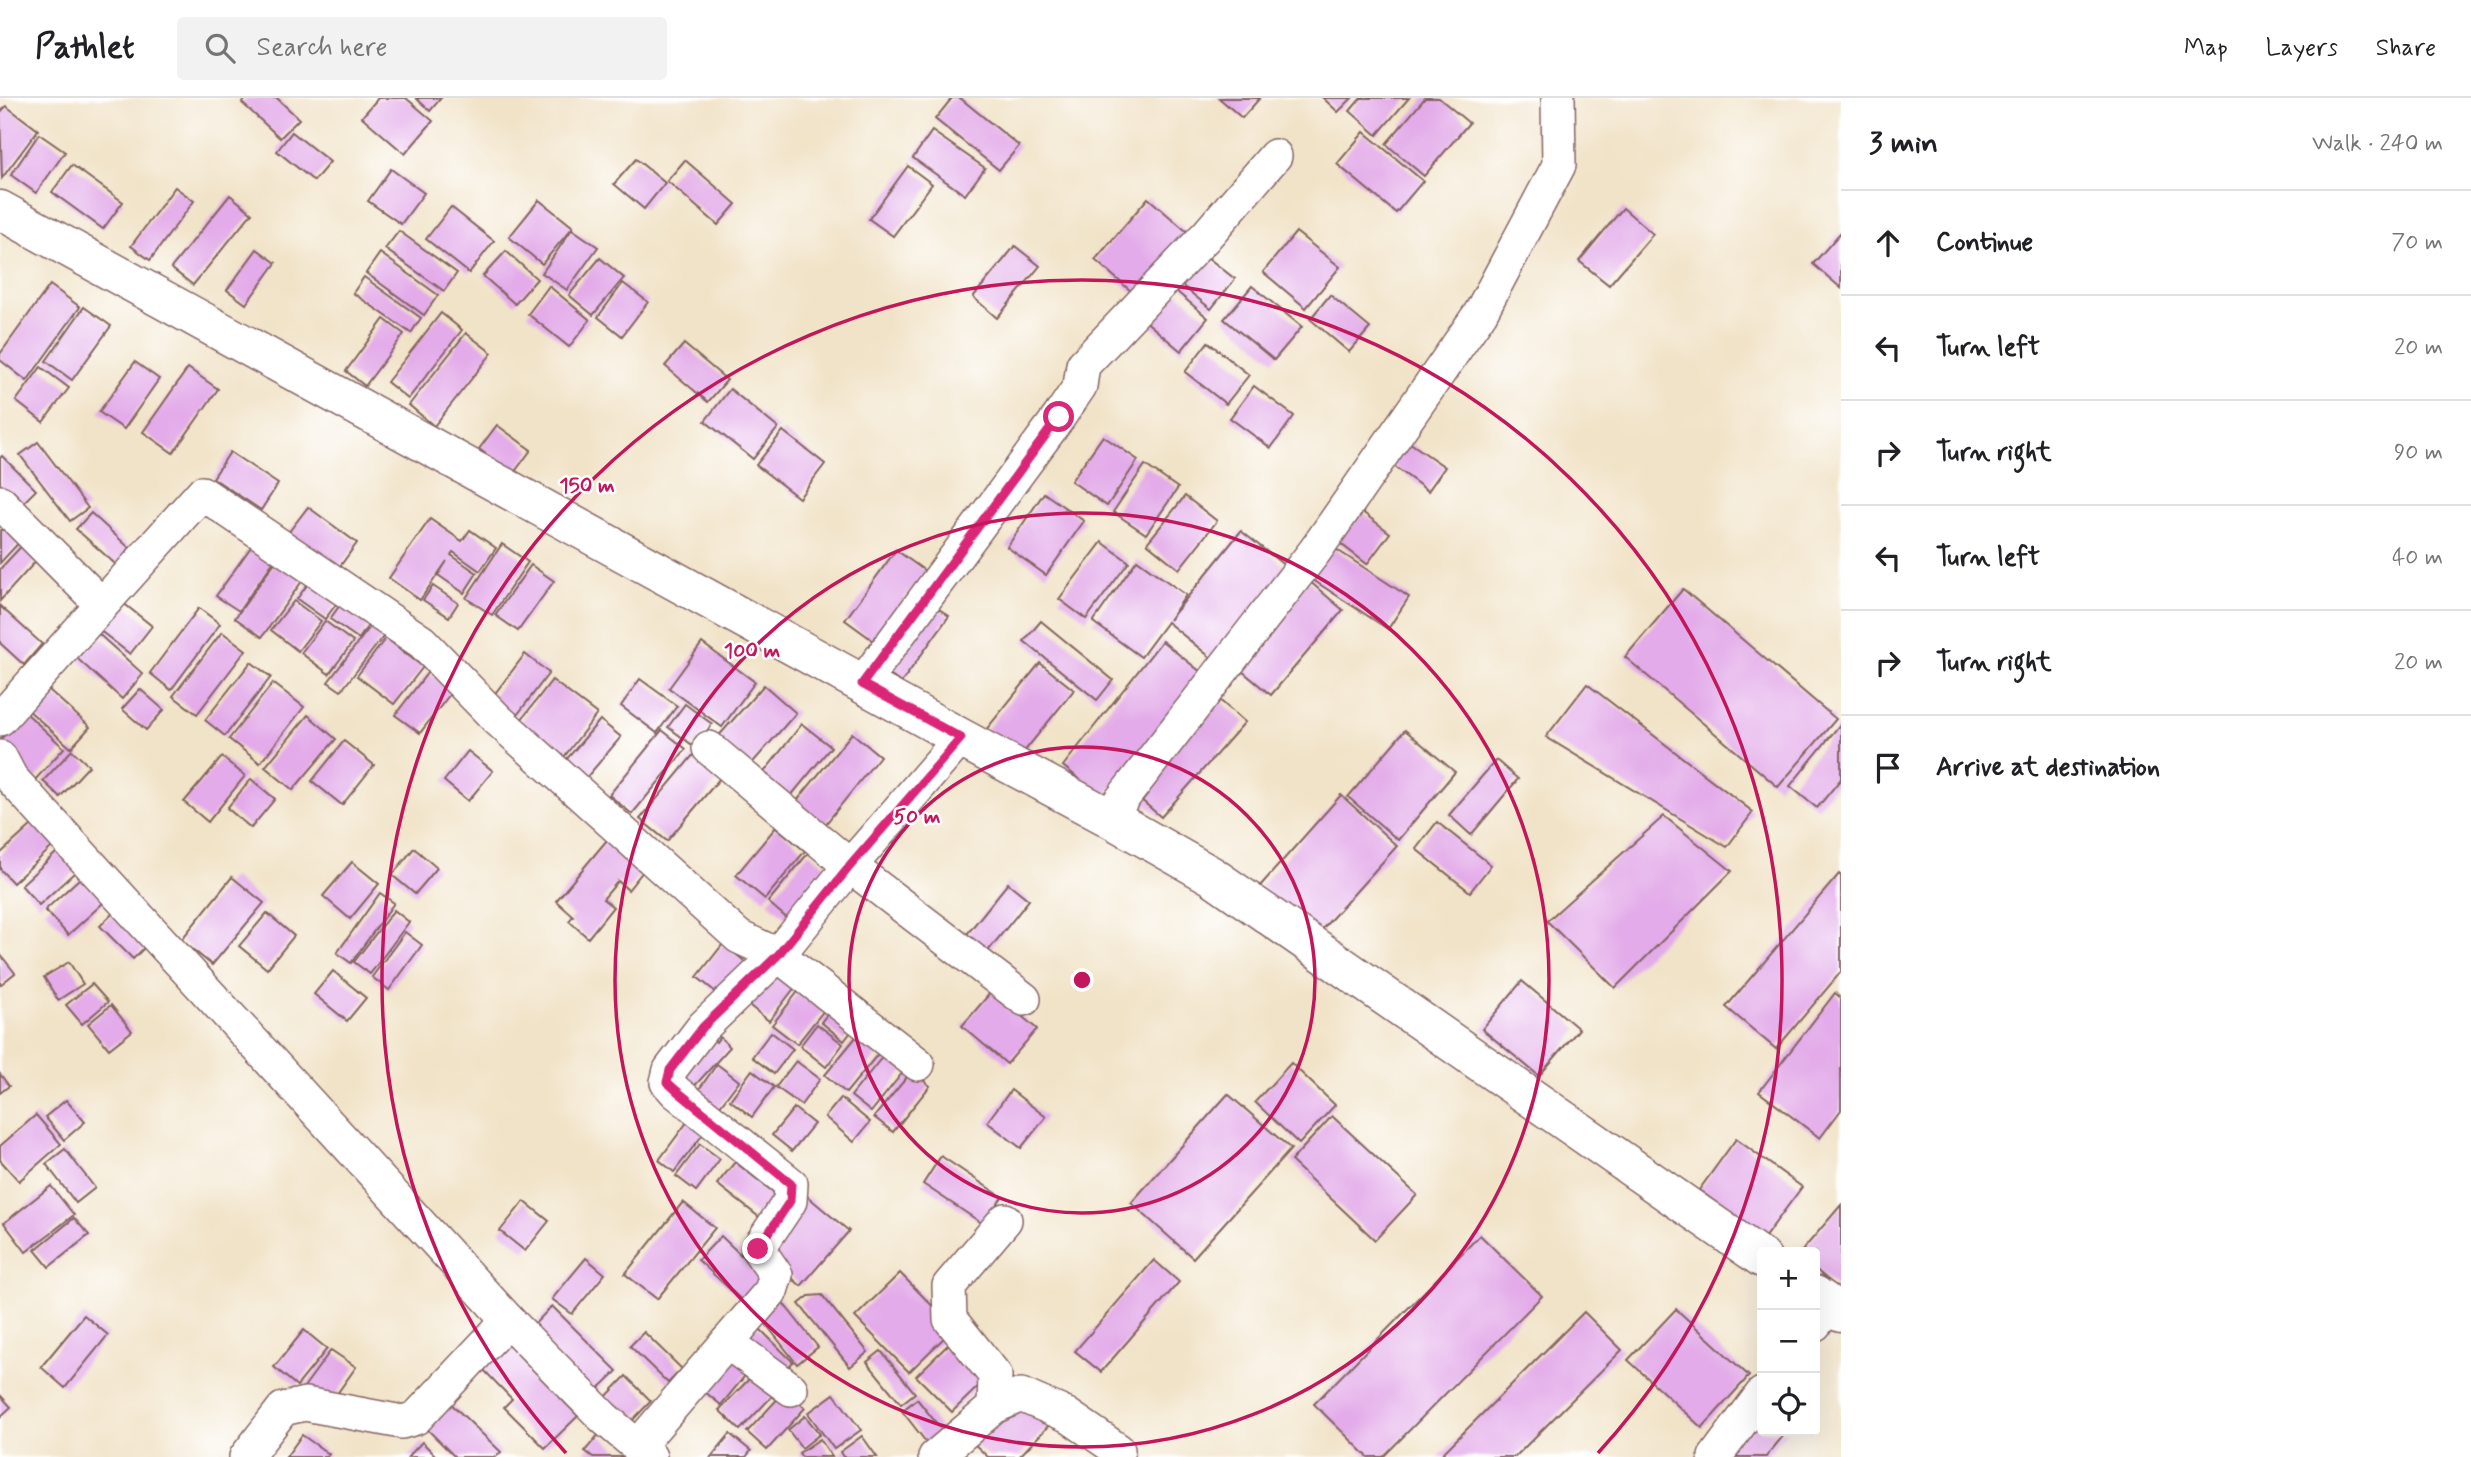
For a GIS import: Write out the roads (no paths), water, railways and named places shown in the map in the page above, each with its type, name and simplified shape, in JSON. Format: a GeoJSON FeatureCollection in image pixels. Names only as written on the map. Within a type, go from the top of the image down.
{"type":"FeatureCollection","features":[{"type":"Feature","properties":{"kind":"street"},"geometry":{"type":"LineString","coordinates":[[1108,817],[1315,551],[1481,312],[1559,165],[1558,98]]}},
{"type":"Feature","properties":{"kind":"street"},"geometry":{"type":"LineString","coordinates":[[862,684],[1066,407],[1080,386],[1083,365],[1206,236],[1275,156]]}},
{"type":"Feature","properties":{"kind":"street"},"geometry":{"type":"LineString","coordinates":[[0,210],[1212,876],[1757,1255]]}},
{"type":"Feature","properties":{"kind":"street"},"geometry":{"type":"LineString","coordinates":[[0,719],[202,494],[422,642],[497,719],[739,937],[778,955],[918,1064]]}},
{"type":"Feature","properties":{"kind":"street"},"geometry":{"type":"LineString","coordinates":[[0,502],[101,604]]}},
{"type":"Feature","properties":{"kind":"street"},"geometry":{"type":"LineString","coordinates":[[0,757],[11,778],[20,788],[508,1320],[604,1418],[644,1452],[727,1342],[771,1291],[776,1275],[758,1249],[790,1201],[791,1184],[667,1082],[670,1070],[703,1027],[778,955],[850,866],[961,738]]}},
{"type":"Feature","properties":{"kind":"street"},"geometry":{"type":"LineString","coordinates":[[709,748],[850,866],[1024,999]]}},
{"type":"Feature","properties":{"kind":"street"},"geometry":{"type":"LineString","coordinates":[[994,1407],[995,1375],[950,1319],[949,1286],[1005,1220]]}},
{"type":"Feature","properties":{"kind":"street"},"geometry":{"type":"LineString","coordinates":[[246,1457],[283,1409],[306,1404],[402,1422],[416,1418],[508,1320]]}},
{"type":"Feature","properties":{"kind":"street"},"geometry":{"type":"LineString","coordinates":[[727,1342],[791,1389]]}},
{"type":"Feature","properties":{"kind":"street"},"geometry":{"type":"LineString","coordinates":[[935,1457],[994,1407],[1021,1395],[1068,1415],[1118,1450]]}},
{"type":"Feature","properties":{"kind":"street"},"geometry":{"type":"LineString","coordinates":[[1715,1457],[1757,1401]]}}]}
